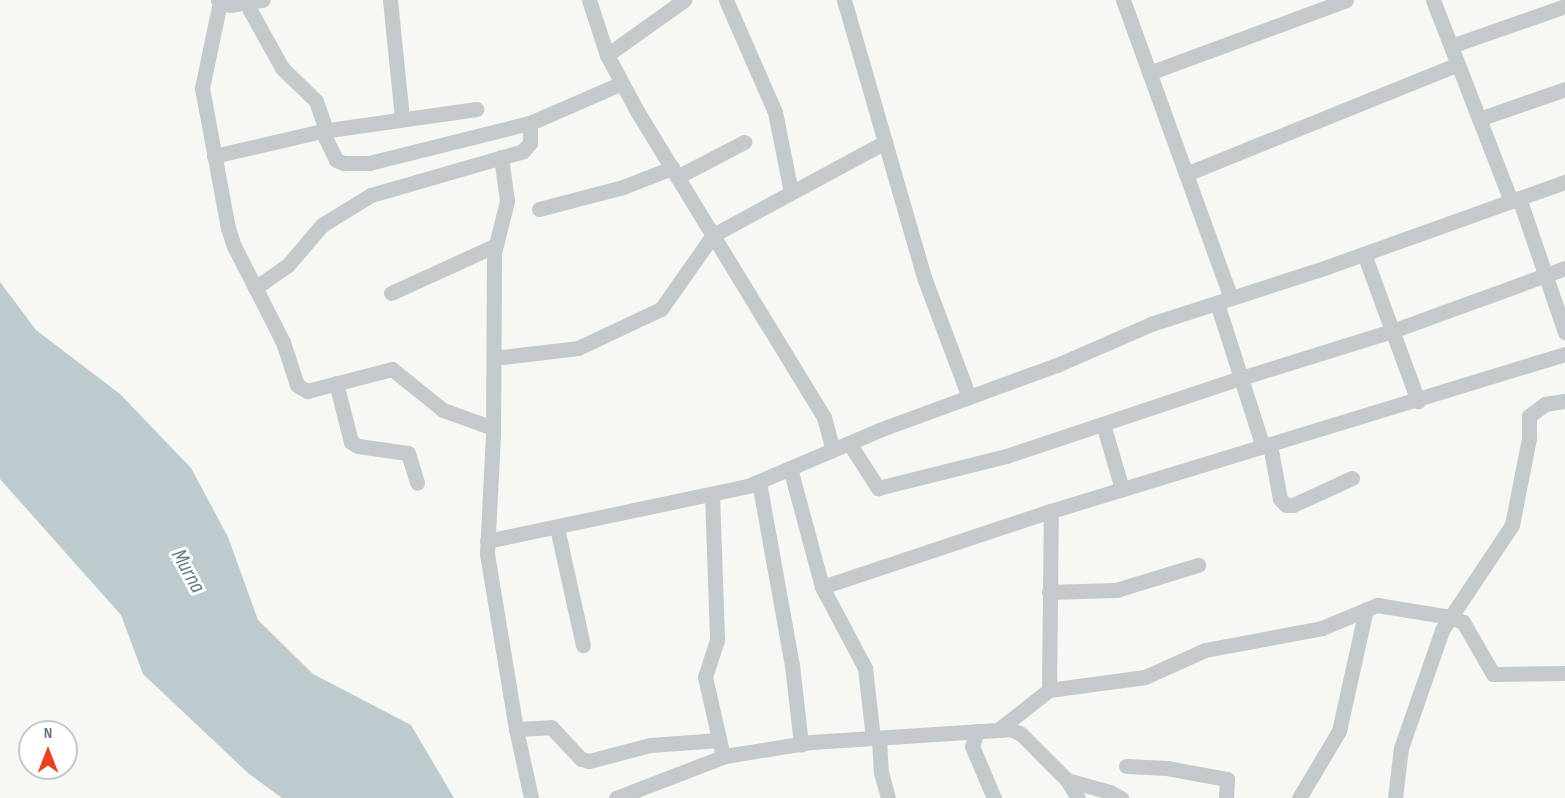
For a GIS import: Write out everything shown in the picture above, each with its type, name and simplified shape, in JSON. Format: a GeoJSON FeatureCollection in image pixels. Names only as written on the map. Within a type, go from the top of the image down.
{"type":"FeatureCollection","features":[{"type":"Feature","properties":{"kind":"street"},"geometry":{"type":"LineString","coordinates":[[262,0],[230,5],[219,1],[202,88],[231,238],[283,342],[299,389],[307,391],[392,369],[443,410],[494,428]]}},
{"type":"Feature","properties":{"kind":"street"},"geometry":{"type":"LineString","coordinates":[[390,0],[402,119]]}},
{"type":"Feature","properties":{"kind":"street"},"geometry":{"type":"LineString","coordinates":[[589,0],[607,55],[622,83],[824,417],[833,450]]}},
{"type":"Feature","properties":{"kind":"street"},"geometry":{"type":"LineString","coordinates":[[607,55],[684,0]]}},
{"type":"Feature","properties":{"kind":"street"},"geometry":{"type":"LineString","coordinates":[[726,0],[775,112],[791,192]]}},
{"type":"Feature","properties":{"kind":"street"},"geometry":{"type":"LineString","coordinates":[[844,0],[925,279],[969,397]]}},
{"type":"Feature","properties":{"kind":"street"},"geometry":{"type":"LineString","coordinates":[[1123,0],[1186,174],[1224,300],[1241,378],[1266,446],[1280,500],[1286,505],[1293,505],[1352,478]]}},
{"type":"Feature","properties":{"kind":"street"},"geometry":{"type":"LineString","coordinates":[[1149,73],[1346,0]]}},
{"type":"Feature","properties":{"kind":"street"},"geometry":{"type":"LineString","coordinates":[[1433,0],[1479,118],[1545,274],[1565,332]]}},
{"type":"Feature","properties":{"kind":"street"},"geometry":{"type":"LineString","coordinates":[[246,3],[282,68],[316,101],[336,160],[362,163],[530,123],[622,83]]}},
{"type":"Feature","properties":{"kind":"street"},"geometry":{"type":"LineString","coordinates":[[1451,46],[1565,6]]}},
{"type":"Feature","properties":{"kind":"street"},"geometry":{"type":"LineString","coordinates":[[1186,174],[1458,64]]}},
{"type":"Feature","properties":{"kind":"street"},"geometry":{"type":"LineString","coordinates":[[1479,118],[1565,89]]}},
{"type":"Feature","properties":{"kind":"street"},"geometry":{"type":"LineString","coordinates":[[214,156],[324,130],[476,109]]}},
{"type":"Feature","properties":{"kind":"street"},"geometry":{"type":"LineString","coordinates":[[255,288],[287,266],[322,225],[371,195],[523,151],[529,146],[530,123]]}},
{"type":"Feature","properties":{"kind":"street"},"geometry":{"type":"LineString","coordinates":[[539,209],[674,172],[744,142]]}},
{"type":"Feature","properties":{"kind":"street"},"geometry":{"type":"LineString","coordinates":[[494,358],[572,350],[661,309],[713,235],[885,142]]}},
{"type":"Feature","properties":{"kind":"street"},"geometry":{"type":"LineString","coordinates":[[501,158],[507,201],[494,246],[494,428],[487,541],[516,729],[531,798]]}},
{"type":"Feature","properties":{"kind":"street"},"geometry":{"type":"LineString","coordinates":[[487,541],[556,528],[759,482],[849,443],[1056,365],[1151,324],[1364,254],[1565,182]]}},
{"type":"Feature","properties":{"kind":"street"},"geometry":{"type":"LineString","coordinates":[[391,293],[494,246]]}},
{"type":"Feature","properties":{"kind":"street"},"geometry":{"type":"LineString","coordinates":[[1364,254],[1418,401]]}},
{"type":"Feature","properties":{"kind":"street"},"geometry":{"type":"LineString","coordinates":[[849,443],[878,488],[1006,456],[1241,378],[1392,331],[1565,268]]}},
{"type":"Feature","properties":{"kind":"street"},"geometry":{"type":"LineString","coordinates":[[822,586],[1122,489],[1563,360]]}},
{"type":"Feature","properties":{"kind":"street"},"geometry":{"type":"LineString","coordinates":[[336,383],[351,442],[358,446],[408,453],[417,483]]}},
{"type":"Feature","properties":{"kind":"street"},"geometry":{"type":"LineString","coordinates":[[1395,798],[1401,748],[1442,630],[1512,525],[1529,438],[1529,416],[1545,404],[1565,400]]}},
{"type":"Feature","properties":{"kind":"street"},"geometry":{"type":"LineString","coordinates":[[1103,424],[1122,489]]}},
{"type":"Feature","properties":{"kind":"street"},"geometry":{"type":"LineString","coordinates":[[790,468],[822,586],[866,668],[881,772],[888,798]]}},
{"type":"Feature","properties":{"kind":"street"},"geometry":{"type":"LineString","coordinates":[[759,482],[792,665],[801,744]]}},
{"type":"Feature","properties":{"kind":"street"},"geometry":{"type":"LineString","coordinates":[[712,494],[717,640],[705,676],[723,756]]}},
{"type":"Feature","properties":{"kind":"street"},"geometry":{"type":"LineString","coordinates":[[1049,690],[1051,511]]}},
{"type":"Feature","properties":{"kind":"street"},"geometry":{"type":"LineString","coordinates":[[556,528],[583,645]]}},
{"type":"Feature","properties":{"kind":"street"},"geometry":{"type":"LineString","coordinates":[[1049,592],[1110,591],[1198,565]]}},
{"type":"Feature","properties":{"kind":"street"},"geometry":{"type":"LineString","coordinates":[[998,730],[1049,690],[1145,677],[1205,650],[1317,630],[1366,609],[1384,605],[1450,617],[1462,622],[1493,674],[1565,673]]}},
{"type":"Feature","properties":{"kind":"street"},"geometry":{"type":"LineString","coordinates":[[1299,798],[1339,731],[1366,609]]}},
{"type":"Feature","properties":{"kind":"street"},"geometry":{"type":"LineString","coordinates":[[516,729],[551,727],[581,759],[588,761],[650,745],[719,740]]}},
{"type":"Feature","properties":{"kind":"street"},"geometry":{"type":"LineString","coordinates":[[616,798],[723,756],[801,744],[1010,729],[1021,734],[1067,780],[1078,798]]}},
{"type":"Feature","properties":{"kind":"street"},"geometry":{"type":"LineString","coordinates":[[977,731],[972,746],[994,798]]}},
{"type":"Feature","properties":{"kind":"street"},"geometry":{"type":"LineString","coordinates":[[1126,766],[1167,768],[1227,779],[1226,798]]}},
{"type":"Feature","properties":{"kind":"street"},"geometry":{"type":"LineString","coordinates":[[1067,780],[1110,792],[1121,798]]}},
{"type":"Feature","properties":{"kind":"water","name":"Murna"},"geometry":{"type":"Polygon","coordinates":[[[0,282],[36,330],[120,394],[191,468],[228,537],[258,620],[313,674],[411,725],[454,798],[282,798],[248,773],[143,674],[121,615],[0,479],[0,282]]]}}]}
